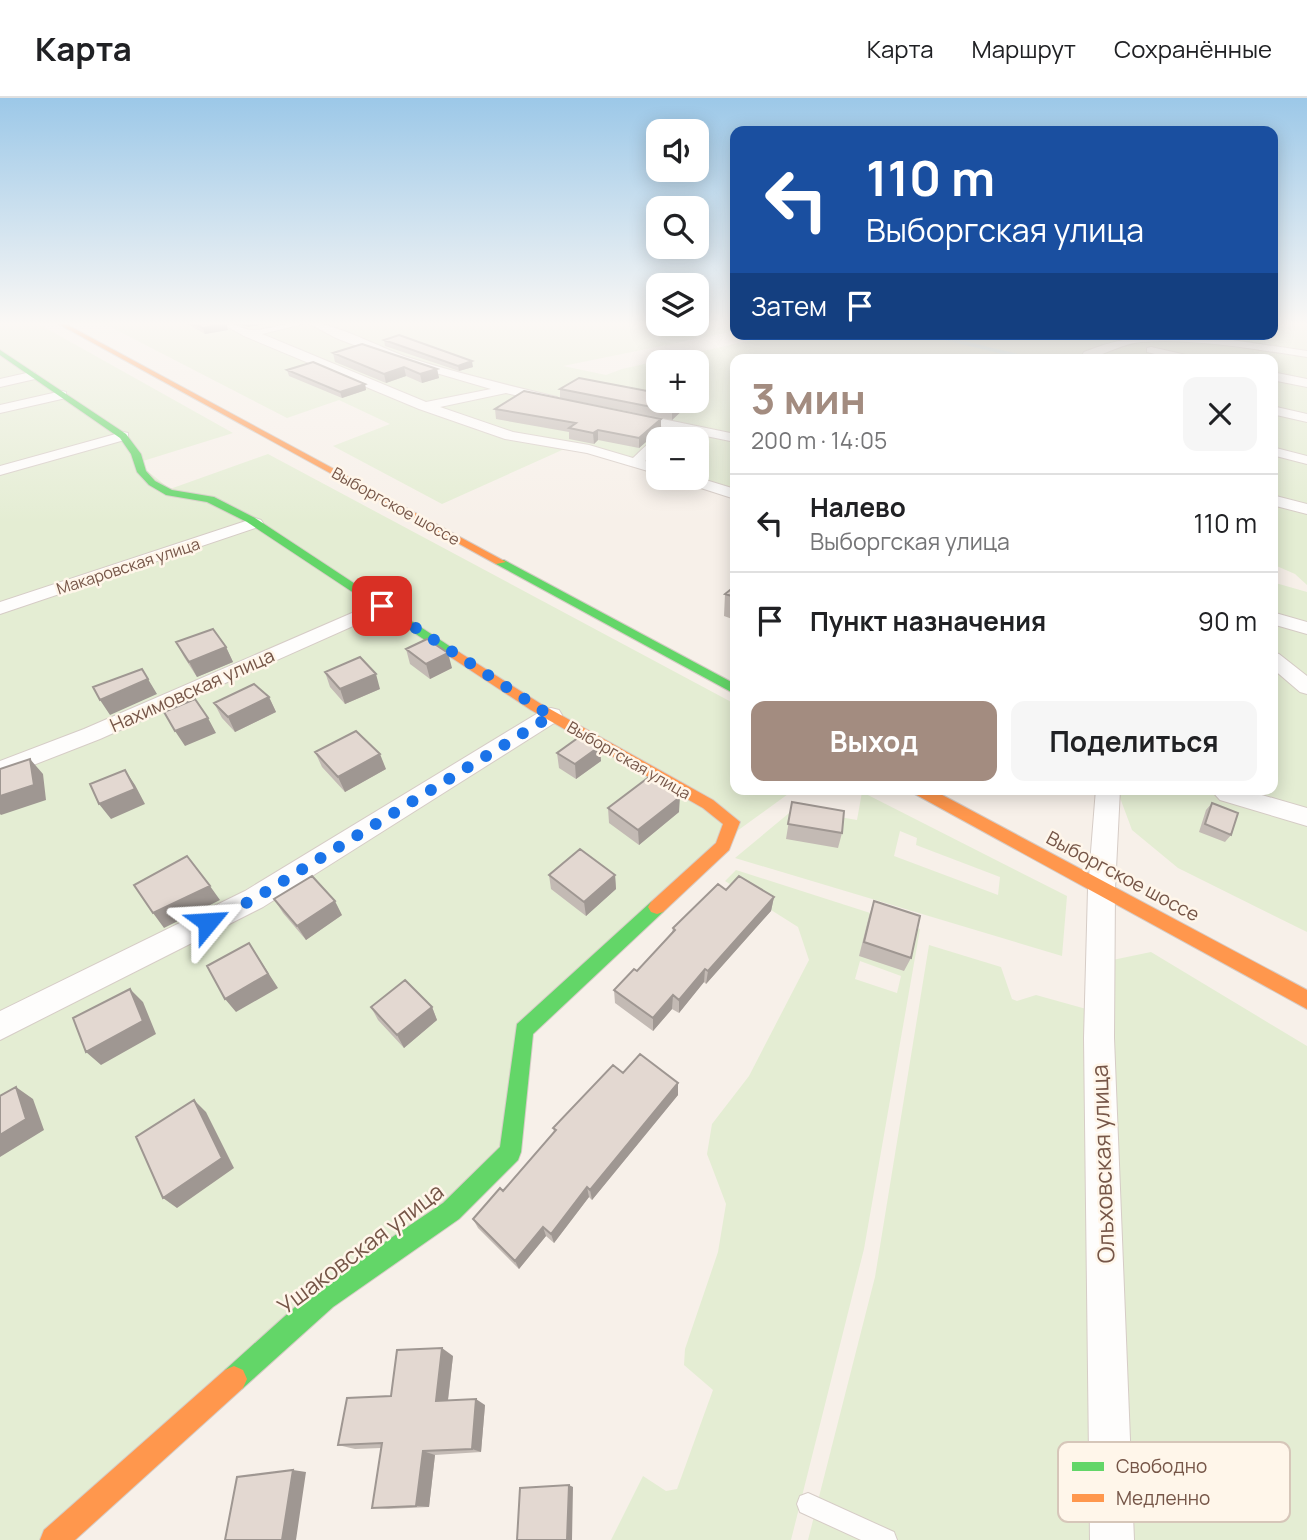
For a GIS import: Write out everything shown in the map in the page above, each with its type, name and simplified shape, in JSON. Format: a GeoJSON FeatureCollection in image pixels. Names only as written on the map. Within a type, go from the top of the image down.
{"type":"FeatureCollection","features":[{"type":"Feature","properties":{"kind":"street","name":"Выборгская улица"},"geometry":{"type":"LineString","coordinates":[[53,389],[123,436],[136,454],[142,472],[152,483],[169,493],[209,499],[255,523],[551,716],[708,804],[732,822],[729,830]]}},
{"type":"Feature","properties":{"kind":"street","name":"Выборгское шоссе"},"geometry":{"type":"LineString","coordinates":[[183,389],[730,687]]}},
{"type":"Feature","properties":{"kind":"street"},"geometry":{"type":"LineString","coordinates":[[383,389],[510,436],[589,449],[646,466]]}},
{"type":"Feature","properties":{"kind":"street"},"geometry":{"type":"LineString","coordinates":[[424,406],[505,390],[571,404]]}},
{"type":"Feature","properties":{"kind":"street"},"geometry":{"type":"LineString","coordinates":[[0,409],[62,395]]}},
{"type":"Feature","properties":{"kind":"street"},"geometry":{"type":"LineString","coordinates":[[1278,411],[1307,418]]}},
{"type":"Feature","properties":{"kind":"street"},"geometry":{"type":"LineString","coordinates":[[610,412],[677,427]]}},
{"type":"Feature","properties":{"kind":"street"},"geometry":{"type":"LineString","coordinates":[[709,433],[730,437]]}},
{"type":"Feature","properties":{"kind":"street"},"geometry":{"type":"LineString","coordinates":[[0,471],[123,436]]}},
{"type":"Feature","properties":{"kind":"street"},"geometry":{"type":"LineString","coordinates":[[635,463],[646,453]]}},
{"type":"Feature","properties":{"kind":"street"},"geometry":{"type":"LineString","coordinates":[[1278,453],[1307,460]]}},
{"type":"Feature","properties":{"kind":"street"},"geometry":{"type":"LineString","coordinates":[[709,486],[730,492]]}},
{"type":"Feature","properties":{"kind":"street"},"geometry":{"type":"LineString","coordinates":[[1278,502],[1307,509]]}},
{"type":"Feature","properties":{"kind":"street","name":"Макаровская улица"},"geometry":{"type":"LineString","coordinates":[[0,608],[255,523]]}},
{"type":"Feature","properties":{"kind":"street","name":"Нахимовская улица"},"geometry":{"type":"LineString","coordinates":[[0,770],[92,734],[382,606]]}},
{"type":"Feature","properties":{"kind":"street"},"geometry":{"type":"LineString","coordinates":[[1278,620],[1307,628]]}},
{"type":"Feature","properties":{"kind":"street"},"geometry":{"type":"LineString","coordinates":[[1278,663],[1307,687]]}},
{"type":"Feature","properties":{"kind":"street"},"geometry":{"type":"LineString","coordinates":[[0,1026],[254,899],[551,716]]}},
{"type":"Feature","properties":{"kind":"street","name":"Выборгское шоссе"},"geometry":{"type":"LineString","coordinates":[[929,795],[1307,1000]]}},
{"type":"Feature","properties":{"kind":"street","name":"Ольховская улица"},"geometry":{"type":"LineString","coordinates":[[1108,795],[1100,888],[1097,1023],[1110,1442]]}},
{"type":"Feature","properties":{"kind":"street"},"geometry":{"type":"LineString","coordinates":[[1231,795],[1307,817]]}},
{"type":"Feature","properties":{"kind":"street","name":"Ушаковская улица"},"geometry":{"type":"LineString","coordinates":[[54,1540],[324,1298],[451,1211],[510,1152],[524,1030],[723,846],[729,830]]}},
{"type":"Feature","properties":{"kind":"street","name":"Ольховская улица"},"geometry":{"type":"LineString","coordinates":[[1112,1522],[1112,1540]]}},
{"type":"Feature","properties":{"kind":"lane"},"geometry":{"type":"LineString","coordinates":[[808,1504],[886,1540]]}},
{"type":"Feature","properties":{"kind":"green space"},"geometry":{"type":"Polygon","coordinates":[[[0,389],[155,389],[233,433],[143,461],[140,465],[170,489],[268,454],[730,701],[730,795],[787,795],[726,839],[524,1030],[510,1152],[54,1540],[0,1540],[0,389]]]}},
{"type":"Feature","properties":{"kind":"green space"},"geometry":{"type":"Polygon","coordinates":[[[231,389],[646,389],[646,413],[709,413],[709,389],[730,389],[730,493],[709,487],[709,427],[646,427],[646,468],[571,446],[442,504],[333,446],[390,424],[339,400],[287,418],[231,389]]]}},
{"type":"Feature","properties":{"kind":"green space"},"geometry":{"type":"Polygon","coordinates":[[[1278,389],[1307,389],[1307,585],[1295,574],[1278,567],[1278,389]]]}},
{"type":"Feature","properties":{"kind":"green space"},"geometry":{"type":"Polygon","coordinates":[[[1278,584],[1307,592],[1307,932],[1178,868],[1132,830],[1119,795],[1278,795],[1278,584]]]}},
{"type":"Feature","properties":{"kind":"green space"},"geometry":{"type":"Polygon","coordinates":[[[861,795],[868,795],[1067,896],[1062,956],[735,858],[794,809],[857,820],[861,795]],[[900,831],[894,856],[998,895],[1000,877],[916,845],[917,838],[900,831]]]}},
{"type":"Feature","properties":{"kind":"green space"},"geometry":{"type":"Polygon","coordinates":[[[736,870],[920,929],[864,1249],[791,1540],[611,1540],[643,1476],[666,1491],[677,1489],[713,1390],[684,1365],[685,1349],[718,1252],[726,1204],[707,1154],[712,1124],[749,1076],[809,960],[798,927],[725,881],[736,870]],[[860,961],[855,979],[897,993],[901,976],[860,961]]]}},
{"type":"Feature","properties":{"kind":"green space"},"geometry":{"type":"Polygon","coordinates":[[[929,945],[1001,967],[1012,999],[1017,1001],[1036,995],[1097,1012],[1098,963],[1151,952],[1307,1046],[1307,1540],[808,1540],[875,1277],[929,945]]]}},
{"type":"Feature","properties":{"kind":"building"},"geometry":{"type":"Polygon","coordinates":[[[561,389],[646,391],[646,406],[561,389]]]}},
{"type":"Feature","properties":{"kind":"building"},"geometry":{"type":"Polygon","coordinates":[[[524,391],[661,419],[652,427],[646,427],[646,432],[639,438],[598,430],[593,433],[569,428],[576,423],[495,409],[524,391]]]}},
{"type":"Feature","properties":{"kind":"building"},"geometry":{"type":"Polygon","coordinates":[[[213,629],[226,647],[189,662],[176,642],[213,629]]]}},
{"type":"Feature","properties":{"kind":"building"},"geometry":{"type":"Polygon","coordinates":[[[427,639],[448,653],[426,664],[406,649],[427,639]]]}},
{"type":"Feature","properties":{"kind":"building"},"geometry":{"type":"Polygon","coordinates":[[[360,657],[376,674],[340,689],[325,672],[360,657]]]}},
{"type":"Feature","properties":{"kind":"building"},"geometry":{"type":"Polygon","coordinates":[[[142,669],[148,679],[100,700],[93,687],[142,669]]]}},
{"type":"Feature","properties":{"kind":"building"},"geometry":{"type":"Polygon","coordinates":[[[254,684],[269,697],[228,717],[214,703],[254,684]]]}},
{"type":"Feature","properties":{"kind":"building"},"geometry":{"type":"Polygon","coordinates":[[[195,699],[208,718],[175,731],[164,712],[195,699]]]}},
{"type":"Feature","properties":{"kind":"building"},"geometry":{"type":"Polygon","coordinates":[[[356,731],[380,754],[338,777],[315,752],[356,731]]]}},
{"type":"Feature","properties":{"kind":"building"},"geometry":{"type":"Polygon","coordinates":[[[582,735],[600,746],[575,764],[557,753],[582,735]]]}},
{"type":"Feature","properties":{"kind":"building"},"geometry":{"type":"Polygon","coordinates":[[[30,759],[34,785],[0,796],[0,769],[30,759]]]}},
{"type":"Feature","properties":{"kind":"building"},"geometry":{"type":"Polygon","coordinates":[[[125,770],[135,789],[99,804],[90,784],[125,770]]]}},
{"type":"Feature","properties":{"kind":"building"},"geometry":{"type":"Polygon","coordinates":[[[649,777],[680,797],[638,830],[608,808],[649,777]]]}},
{"type":"Feature","properties":{"kind":"building"},"geometry":{"type":"Polygon","coordinates":[[[792,802],[844,811],[842,833],[788,824],[792,802]]]}},
{"type":"Feature","properties":{"kind":"building"},"geometry":{"type":"Polygon","coordinates":[[[1212,803],[1238,813],[1231,835],[1205,824],[1212,803]]]}},
{"type":"Feature","properties":{"kind":"building"},"geometry":{"type":"Polygon","coordinates":[[[580,849],[615,875],[584,902],[549,875],[580,849]]]}},
{"type":"Feature","properties":{"kind":"building"},"geometry":{"type":"Polygon","coordinates":[[[187,856],[210,886],[153,913],[134,885],[187,856]]]}},
{"type":"Feature","properties":{"kind":"building"},"geometry":{"type":"Polygon","coordinates":[[[312,876],[335,901],[297,926],[274,899],[312,876]]]}},
{"type":"Feature","properties":{"kind":"building"},"geometry":{"type":"Polygon","coordinates":[[[739,876],[774,897],[679,1000],[673,995],[653,1018],[614,990],[634,969],[637,971],[675,930],[673,928],[718,884],[726,890],[739,876]]]}},
{"type":"Feature","properties":{"kind":"building"},"geometry":{"type":"Polygon","coordinates":[[[874,901],[920,916],[911,958],[864,942],[874,901]]]}},
{"type":"Feature","properties":{"kind":"building"},"geometry":{"type":"Polygon","coordinates":[[[249,943],[268,974],[225,999],[207,966],[249,943]]]}},
{"type":"Feature","properties":{"kind":"building"},"geometry":{"type":"Polygon","coordinates":[[[405,980],[432,1007],[397,1035],[371,1007],[405,980]]]}},
{"type":"Feature","properties":{"kind":"building"},"geometry":{"type":"Polygon","coordinates":[[[130,989],[143,1021],[86,1052],[73,1018],[130,989]]]}},
{"type":"Feature","properties":{"kind":"building"},"geometry":{"type":"Polygon","coordinates":[[[640,1054],[678,1083],[590,1190],[587,1187],[551,1234],[543,1227],[515,1261],[473,1219],[500,1188],[503,1191],[556,1130],[553,1128],[613,1065],[623,1073],[640,1054]]]}},
{"type":"Feature","properties":{"kind":"building"},"geometry":{"type":"Polygon","coordinates":[[[16,1087],[26,1119],[0,1135],[0,1096],[16,1087]]]}},
{"type":"Feature","properties":{"kind":"building"},"geometry":{"type":"Polygon","coordinates":[[[194,1100],[222,1158],[163,1198],[136,1137],[194,1100]]]}},
{"type":"Feature","properties":{"kind":"building"},"geometry":{"type":"Polygon","coordinates":[[[442,1348],[436,1401],[476,1399],[472,1449],[423,1451],[416,1506],[372,1508],[382,1443],[338,1445],[347,1398],[391,1396],[397,1350],[442,1348]]]}},
{"type":"Feature","properties":{"kind":"building"},"geometry":{"type":"Polygon","coordinates":[[[293,1470],[282,1540],[225,1540],[237,1477],[293,1470]]]}},
{"type":"Feature","properties":{"kind":"building"},"geometry":{"type":"Polygon","coordinates":[[[569,1485],[567,1540],[517,1540],[520,1488],[569,1485]]]}},
{"type":"Feature","properties":{"kind":"traffic: fast"},"geometry":{"type":"LineString","coordinates":[[55,389],[123,436],[136,454],[142,472],[152,483],[169,493],[210,499],[251,520],[454,653]]}},
{"type":"Feature","properties":{"kind":"traffic: fast"},"geometry":{"type":"LineString","coordinates":[[500,562],[730,687]]}},
{"type":"Feature","properties":{"kind":"traffic: fast"},"geometry":{"type":"LineString","coordinates":[[234,1379],[324,1298],[451,1211],[510,1152],[524,1030],[657,907]]}},
{"type":"Feature","properties":{"kind":"traffic: slow"},"geometry":{"type":"LineString","coordinates":[[182,389],[500,562]]}},
{"type":"Feature","properties":{"kind":"traffic: slow"},"geometry":{"type":"LineString","coordinates":[[454,653],[536,707],[708,804],[732,822],[723,846],[657,907]]}},
{"type":"Feature","properties":{"kind":"traffic: slow"},"geometry":{"type":"LineString","coordinates":[[929,795],[1307,1000]]}},
{"type":"Feature","properties":{"kind":"traffic: slow"},"geometry":{"type":"LineString","coordinates":[[54,1540],[234,1379]]}},
{"type":"Feature","properties":{"kind":"route"},"geometry":{"type":"LineString","coordinates":[[208,922],[254,899],[551,716],[382,606]]}}]}
